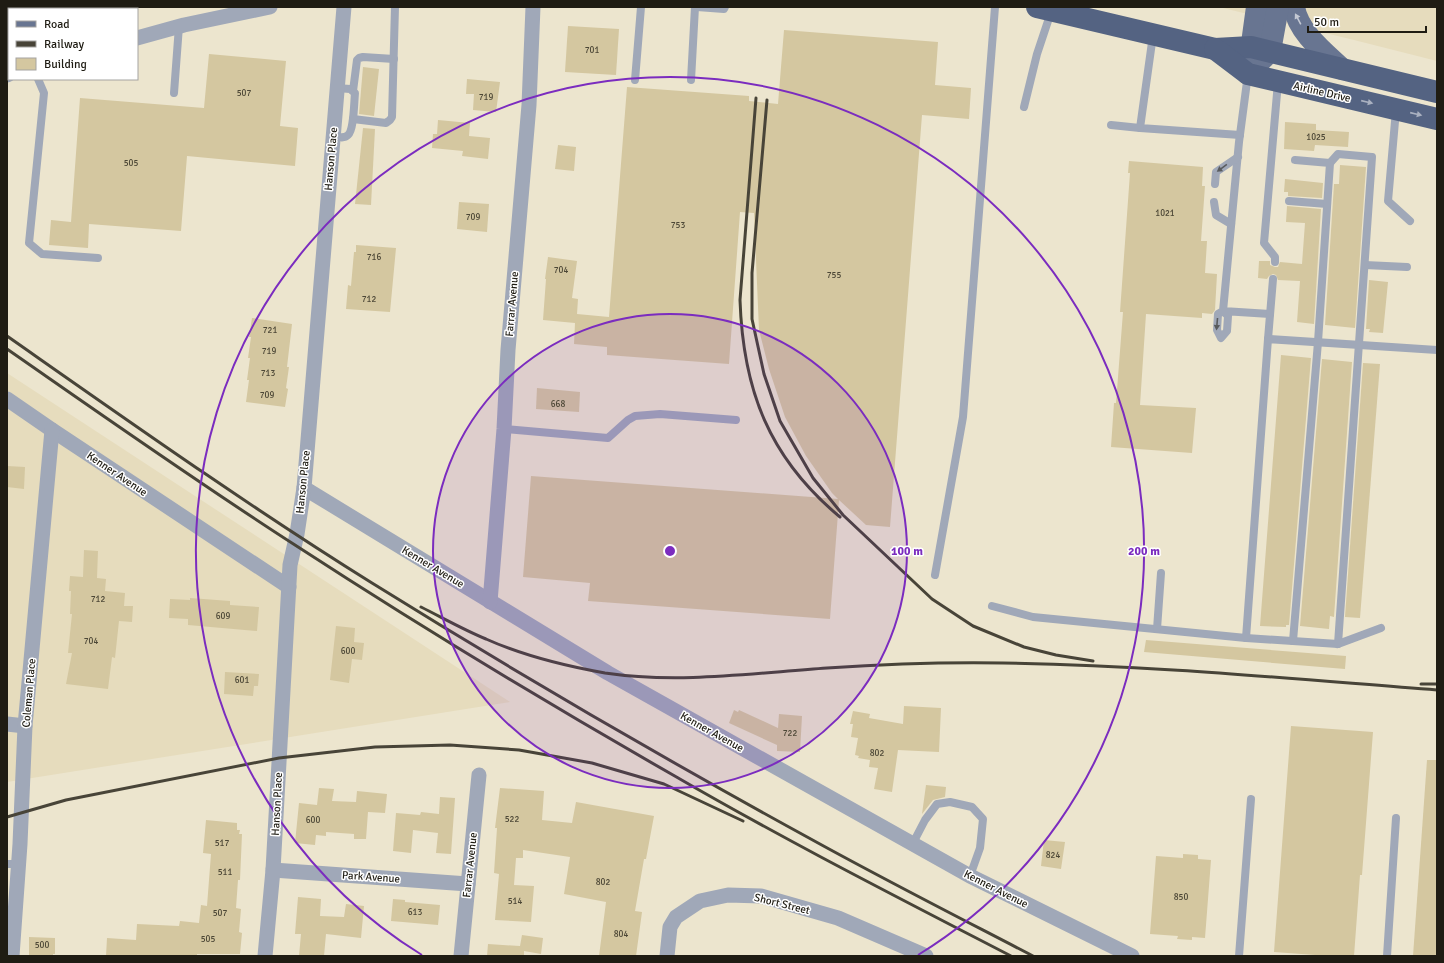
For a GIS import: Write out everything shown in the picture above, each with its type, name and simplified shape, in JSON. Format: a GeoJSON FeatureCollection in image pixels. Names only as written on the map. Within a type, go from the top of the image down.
{"type":"FeatureCollection","features":[{"type":"Feature","properties":{"kind":"highway","name":"Airline Drive"},"geometry":{"type":"LineString","coordinates":[[1044,9],[1214,48],[1261,49],[1437,92]]}},
{"type":"Feature","properties":{"kind":"highway","name":"Airline Drive"},"geometry":{"type":"LineString","coordinates":[[1214,48],[1248,74],[1437,119]]}},
{"type":"Feature","properties":{"kind":"main road"},"geometry":{"type":"LineString","coordinates":[[1257,7],[1261,49]]}},
{"type":"Feature","properties":{"kind":"main road"},"geometry":{"type":"LineString","coordinates":[[1248,74],[1261,49],[1278,7]]}},
{"type":"Feature","properties":{"kind":"main road"},"geometry":{"type":"LineString","coordinates":[[1294,7],[1295,17],[1314,43],[1342,69]]}},
{"type":"Feature","properties":{"kind":"street"},"geometry":{"type":"LineString","coordinates":[[138,38],[179,26],[270,7]]}},
{"type":"Feature","properties":{"kind":"street","name":"Hanson Place"},"geometry":{"type":"LineString","coordinates":[[265,956],[273,870],[290,565],[297,534],[304,488],[344,7]]}},
{"type":"Feature","properties":{"kind":"street","name":"Farrar Avenue"},"geometry":{"type":"LineString","coordinates":[[490,602],[504,429],[508,350],[529,105],[533,7]]}},
{"type":"Feature","properties":{"kind":"street","name":"Kenner Avenue"},"geometry":{"type":"LineString","coordinates":[[7,399],[289,587]]}},
{"type":"Feature","properties":{"kind":"street","name":"Coleman Place"},"geometry":{"type":"LineString","coordinates":[[12,956],[13,864],[52,430]]}},
{"type":"Feature","properties":{"kind":"street","name":"Kenner Avenue"},"geometry":{"type":"LineString","coordinates":[[304,488],[608,673],[912,845],[970,876],[1132,956]]}},
{"type":"Feature","properties":{"kind":"street"},"geometry":{"type":"LineString","coordinates":[[7,724],[26,726]]}},
{"type":"Feature","properties":{"kind":"street","name":"Farrar Avenue"},"geometry":{"type":"LineString","coordinates":[[461,956],[479,775]]}},
{"type":"Feature","properties":{"kind":"street","name":"Park Avenue"},"geometry":{"type":"LineString","coordinates":[[273,870],[468,884]]}},
{"type":"Feature","properties":{"kind":"street","name":"Short Street"},"geometry":{"type":"LineString","coordinates":[[667,956],[670,927],[676,917],[700,901],[728,895],[761,896],[838,918],[926,956]]}},
{"type":"Feature","properties":{"kind":"lane"},"geometry":{"type":"LineString","coordinates":[[353,119],[386,122],[392,117],[395,7]]}},
{"type":"Feature","properties":{"kind":"lane"},"geometry":{"type":"LineString","coordinates":[[635,80],[641,7]]}},
{"type":"Feature","properties":{"kind":"lane"},"geometry":{"type":"LineString","coordinates":[[691,80],[696,7],[724,9],[724,7]]}},
{"type":"Feature","properties":{"kind":"lane"},"geometry":{"type":"LineString","coordinates":[[935,575],[963,417],[995,7]]}},
{"type":"Feature","properties":{"kind":"lane"},"geometry":{"type":"LineString","coordinates":[[1024,107],[1037,54],[1044,9]]}},
{"type":"Feature","properties":{"kind":"lane"},"geometry":{"type":"LineString","coordinates":[[174,93],[179,26]]}},
{"type":"Feature","properties":{"kind":"lane"},"geometry":{"type":"LineString","coordinates":[[1140,128],[1153,34]]}},
{"type":"Feature","properties":{"kind":"lane"},"geometry":{"type":"LineString","coordinates":[[333,136],[344,137],[352,130],[355,93],[353,90],[357,60],[363,57],[394,59]]}},
{"type":"Feature","properties":{"kind":"lane"},"geometry":{"type":"LineString","coordinates":[[1248,74],[1240,135],[1223,310],[1270,314]]}},
{"type":"Feature","properties":{"kind":"lane"},"geometry":{"type":"LineString","coordinates":[[38,80],[44,93],[29,243],[42,254],[98,258]]}},
{"type":"Feature","properties":{"kind":"lane"},"geometry":{"type":"LineString","coordinates":[[1275,262],[1275,257],[1264,243],[1278,81]]}},
{"type":"Feature","properties":{"kind":"lane"},"geometry":{"type":"LineString","coordinates":[[337,88],[353,90]]}},
{"type":"Feature","properties":{"kind":"lane"},"geometry":{"type":"LineString","coordinates":[[1396,109],[1388,200],[1410,221]]}},
{"type":"Feature","properties":{"kind":"lane"},"geometry":{"type":"LineString","coordinates":[[1110,125],[1240,135]]}},
{"type":"Feature","properties":{"kind":"lane"},"geometry":{"type":"LineString","coordinates":[[1293,641],[1318,342],[1330,163],[1338,154],[1372,158],[1338,644]]}},
{"type":"Feature","properties":{"kind":"lane"},"geometry":{"type":"LineString","coordinates":[[1215,184],[1216,172],[1238,157]]}},
{"type":"Feature","properties":{"kind":"lane"},"geometry":{"type":"LineString","coordinates":[[1295,160],[1330,163]]}},
{"type":"Feature","properties":{"kind":"lane"},"geometry":{"type":"LineString","coordinates":[[1290,201],[1327,204]]}},
{"type":"Feature","properties":{"kind":"lane"},"geometry":{"type":"LineString","coordinates":[[1214,202],[1216,215],[1231,224]]}},
{"type":"Feature","properties":{"kind":"lane"},"geometry":{"type":"LineString","coordinates":[[1365,265],[1407,267]]}},
{"type":"Feature","properties":{"kind":"lane"},"geometry":{"type":"LineString","coordinates":[[1246,638],[1268,339],[1274,279]]}},
{"type":"Feature","properties":{"kind":"lane"},"geometry":{"type":"LineString","coordinates":[[1268,339],[1437,350]]}},
{"type":"Feature","properties":{"kind":"lane"},"geometry":{"type":"LineString","coordinates":[[504,429],[608,438],[628,420],[635,416],[660,414],[736,420]]}},
{"type":"Feature","properties":{"kind":"lane"},"geometry":{"type":"LineString","coordinates":[[1157,629],[1161,573]]}},
{"type":"Feature","properties":{"kind":"lane"},"geometry":{"type":"LineString","coordinates":[[992,606],[1033,617],[1246,638],[1338,644],[1381,628]]}},
{"type":"Feature","properties":{"kind":"lane"},"geometry":{"type":"LineString","coordinates":[[1239,956],[1251,799]]}},
{"type":"Feature","properties":{"kind":"lane"},"geometry":{"type":"LineString","coordinates":[[912,845],[925,820],[937,804],[950,802],[972,807],[984,819],[980,848],[970,876]]}},
{"type":"Feature","properties":{"kind":"lane"},"geometry":{"type":"LineString","coordinates":[[1387,956],[1396,818]]}},
{"type":"Feature","properties":{"kind":"shaded area"},"geometry":{"type":"Polygon","coordinates":[[[1219,7],[1437,7],[1437,61],[1354,40],[1219,7]]]}},
{"type":"Feature","properties":{"kind":"shaded area"},"geometry":{"type":"Polygon","coordinates":[[[7,373],[510,702],[7,782],[7,373]]]}},
{"type":"Feature","properties":{"kind":"building"},"geometry":{"type":"Polygon","coordinates":[[[568,26],[619,29],[616,75],[565,72],[568,26]]]}},
{"type":"Feature","properties":{"kind":"building"},"geometry":{"type":"Polygon","coordinates":[[[784,30],[938,42],[935,85],[971,88],[969,119],[922,115],[890,527],[866,525],[839,500],[830,619],[588,601],[590,583],[523,577],[531,476],[838,499],[832,493],[806,456],[785,417],[769,369],[759,330],[754,213],[740,212],[729,364],[607,355],[607,347],[574,344],[575,323],[543,320],[545,279],[548,257],[577,261],[572,298],[578,299],[577,314],[609,317],[627,87],[749,96],[749,101],[778,104],[784,30]]]}},
{"type":"Feature","properties":{"kind":"building"},"geometry":{"type":"Polygon","coordinates":[[[209,54],[286,61],[280,126],[298,128],[295,166],[187,156],[181,231],[89,224],[88,248],[49,245],[51,220],[71,222],[80,98],[204,108],[209,54]]]}},
{"type":"Feature","properties":{"kind":"building"},"geometry":{"type":"Polygon","coordinates":[[[363,67],[379,69],[374,116],[359,114],[363,67]]]}},
{"type":"Feature","properties":{"kind":"building"},"geometry":{"type":"Polygon","coordinates":[[[467,79],[500,82],[496,112],[473,110],[474,94],[466,94],[467,79]]]}},
{"type":"Feature","properties":{"kind":"building"},"geometry":{"type":"Polygon","coordinates":[[[438,120],[470,123],[469,136],[490,138],[488,159],[462,156],[463,151],[432,148],[433,134],[437,134],[438,120]]]}},
{"type":"Feature","properties":{"kind":"building"},"geometry":{"type":"Polygon","coordinates":[[[1285,122],[1316,124],[1316,130],[1349,132],[1348,147],[1315,145],[1314,151],[1284,149],[1285,122]]]}},
{"type":"Feature","properties":{"kind":"building"},"geometry":{"type":"Polygon","coordinates":[[[363,128],[375,129],[371,205],[355,204],[363,128]]]}},
{"type":"Feature","properties":{"kind":"building"},"geometry":{"type":"Polygon","coordinates":[[[558,145],[576,147],[574,171],[555,169],[558,145]]]}},
{"type":"Feature","properties":{"kind":"building"},"geometry":{"type":"Polygon","coordinates":[[[1129,161],[1203,167],[1202,186],[1205,186],[1201,241],[1207,241],[1205,273],[1217,274],[1215,310],[1212,314],[1202,313],[1202,318],[1146,314],[1140,405],[1196,408],[1192,453],[1111,447],[1123,312],[1120,312],[1130,173],[1128,173],[1129,161]]]}},
{"type":"Feature","properties":{"kind":"building"},"geometry":{"type":"Polygon","coordinates":[[[1340,165],[1366,167],[1355,328],[1325,325],[1334,184],[1339,184],[1340,165]]]}},
{"type":"Feature","properties":{"kind":"building"},"geometry":{"type":"Polygon","coordinates":[[[1285,179],[1323,183],[1322,198],[1288,196],[1288,192],[1284,192],[1285,179]]]}},
{"type":"Feature","properties":{"kind":"building"},"geometry":{"type":"Polygon","coordinates":[[[459,202],[489,204],[487,232],[457,229],[459,202]]]}},
{"type":"Feature","properties":{"kind":"building"},"geometry":{"type":"Polygon","coordinates":[[[1287,206],[1321,209],[1314,324],[1297,322],[1300,281],[1278,280],[1276,275],[1273,274],[1267,279],[1258,278],[1259,261],[1270,261],[1270,265],[1275,267],[1278,267],[1280,262],[1302,264],[1305,223],[1286,222],[1287,206]]]}},
{"type":"Feature","properties":{"kind":"building"},"geometry":{"type":"Polygon","coordinates":[[[356,245],[396,248],[390,312],[346,309],[348,285],[351,286],[356,245]]]}},
{"type":"Feature","properties":{"kind":"building"},"geometry":{"type":"Polygon","coordinates":[[[1369,280],[1388,282],[1383,333],[1369,332],[1370,329],[1366,329],[1369,280]]]}},
{"type":"Feature","properties":{"kind":"building"},"geometry":{"type":"Polygon","coordinates":[[[252,318],[292,324],[287,367],[289,367],[286,388],[288,389],[285,407],[246,402],[250,358],[248,358],[251,337],[249,337],[252,318]]]}},
{"type":"Feature","properties":{"kind":"building"},"geometry":{"type":"Polygon","coordinates":[[[1281,355],[1311,358],[1289,625],[1286,625],[1286,627],[1260,626],[1281,355]]]}},
{"type":"Feature","properties":{"kind":"building"},"geometry":{"type":"Polygon","coordinates":[[[1322,359],[1352,362],[1334,617],[1330,616],[1329,629],[1300,626],[1322,359]]]}},
{"type":"Feature","properties":{"kind":"building"},"geometry":{"type":"Polygon","coordinates":[[[1363,363],[1380,364],[1360,618],[1345,617],[1363,363]]]}},
{"type":"Feature","properties":{"kind":"building"},"geometry":{"type":"Polygon","coordinates":[[[537,388],[580,392],[579,412],[536,409],[537,388]]]}},
{"type":"Feature","properties":{"kind":"building"},"geometry":{"type":"Polygon","coordinates":[[[7,466],[25,467],[24,489],[7,487],[7,466]]]}},
{"type":"Feature","properties":{"kind":"building"},"geometry":{"type":"Polygon","coordinates":[[[84,550],[98,551],[97,578],[106,579],[105,591],[125,593],[124,606],[133,606],[132,622],[119,621],[115,658],[112,657],[108,689],[66,684],[72,653],[68,653],[72,614],[70,614],[70,576],[83,577],[84,550]]]}},
{"type":"Feature","properties":{"kind":"building"},"geometry":{"type":"Polygon","coordinates":[[[190,598],[230,601],[230,605],[259,607],[257,631],[188,625],[188,619],[169,618],[170,599],[190,600],[190,598]]]}},
{"type":"Feature","properties":{"kind":"building"},"geometry":{"type":"Polygon","coordinates":[[[336,626],[355,628],[354,642],[364,643],[362,660],[352,659],[349,683],[330,680],[336,626]]]}},
{"type":"Feature","properties":{"kind":"building"},"geometry":{"type":"Polygon","coordinates":[[[1146,640],[1346,656],[1345,669],[1144,652],[1146,640]]]}},
{"type":"Feature","properties":{"kind":"building"},"geometry":{"type":"Polygon","coordinates":[[[225,672],[259,674],[258,686],[254,686],[253,696],[224,694],[225,672]]]}},
{"type":"Feature","properties":{"kind":"building"},"geometry":{"type":"Polygon","coordinates":[[[904,706],[941,708],[939,752],[898,750],[892,792],[874,789],[878,768],[869,767],[870,760],[858,758],[859,756],[855,755],[858,738],[851,737],[853,724],[850,724],[853,711],[870,714],[869,718],[903,724],[904,706]]]}},
{"type":"Feature","properties":{"kind":"building"},"geometry":{"type":"Polygon","coordinates":[[[734,710],[738,712],[739,710],[778,728],[779,714],[802,716],[800,752],[777,751],[777,745],[729,723],[734,710]]]}},
{"type":"Feature","properties":{"kind":"building"},"geometry":{"type":"Polygon","coordinates":[[[1291,726],[1373,732],[1354,956],[1329,956],[1274,952],[1291,726]]]}},
{"type":"Feature","properties":{"kind":"building"},"geometry":{"type":"Polygon","coordinates":[[[1427,760],[1437,760],[1437,956],[1413,956],[1427,760]]]}},
{"type":"Feature","properties":{"kind":"building"},"geometry":{"type":"Polygon","coordinates":[[[926,785],[946,787],[945,797],[933,800],[922,814],[926,785]]]}},
{"type":"Feature","properties":{"kind":"building"},"geometry":{"type":"Polygon","coordinates":[[[319,788],[334,789],[332,801],[356,802],[357,791],[387,794],[385,813],[368,812],[366,839],[354,839],[354,834],[326,832],[326,836],[316,835],[315,845],[295,843],[299,803],[317,805],[319,788]]]}},
{"type":"Feature","properties":{"kind":"building"},"geometry":{"type":"Polygon","coordinates":[[[500,788],[544,791],[542,820],[572,823],[576,802],[654,816],[646,859],[644,859],[635,911],[642,912],[636,956],[599,956],[606,902],[564,894],[570,857],[523,850],[523,858],[516,858],[514,885],[534,886],[531,922],[495,920],[499,874],[494,873],[497,828],[495,828],[500,788]]]}},
{"type":"Feature","properties":{"kind":"building"},"geometry":{"type":"Polygon","coordinates":[[[440,797],[455,798],[451,854],[436,853],[438,833],[413,830],[411,853],[393,851],[396,813],[420,815],[421,812],[439,814],[440,797]]]}},
{"type":"Feature","properties":{"kind":"building"},"geometry":{"type":"Polygon","coordinates":[[[206,820],[237,823],[237,830],[240,830],[239,834],[242,834],[240,880],[238,880],[236,908],[241,909],[239,932],[242,933],[240,954],[197,954],[197,956],[106,956],[107,938],[136,940],[137,924],[179,926],[180,921],[199,923],[201,905],[207,906],[211,854],[203,853],[206,820]]]}},
{"type":"Feature","properties":{"kind":"building"},"geometry":{"type":"Polygon","coordinates":[[[1044,840],[1065,842],[1061,869],[1041,866],[1044,840]]]}},
{"type":"Feature","properties":{"kind":"building"},"geometry":{"type":"Polygon","coordinates":[[[1183,854],[1198,855],[1198,859],[1211,860],[1205,938],[1192,937],[1192,940],[1177,939],[1178,936],[1150,934],[1156,856],[1183,858],[1183,854]]]}},
{"type":"Feature","properties":{"kind":"building"},"geometry":{"type":"Polygon","coordinates":[[[298,897],[321,899],[320,916],[344,917],[346,904],[364,906],[361,938],[326,934],[324,956],[299,956],[301,934],[295,934],[298,897]]]}},
{"type":"Feature","properties":{"kind":"building"},"geometry":{"type":"Polygon","coordinates":[[[393,899],[405,900],[405,902],[440,905],[438,925],[391,921],[393,899]]]}},
{"type":"Feature","properties":{"kind":"building"},"geometry":{"type":"Polygon","coordinates":[[[522,935],[543,938],[541,954],[524,951],[524,956],[487,956],[488,944],[520,946],[522,935]]]}},
{"type":"Feature","properties":{"kind":"building"},"geometry":{"type":"Polygon","coordinates":[[[29,937],[55,938],[55,954],[53,954],[53,956],[29,956],[29,937]]]}},
{"type":"Feature","properties":{"kind":"railway"},"geometry":{"type":"LineString","coordinates":[[756,98],[740,300],[742,333],[747,364],[754,393],[764,420],[778,446],[795,471],[815,494],[840,517]]}},
{"type":"Feature","properties":{"kind":"railway"},"geometry":{"type":"LineString","coordinates":[[767,100],[752,273],[752,319],[764,374],[780,421],[813,478],[843,515],[932,599],[973,626],[1024,647],[1056,655],[1093,661]]}},
{"type":"Feature","properties":{"kind":"railway"},"geometry":{"type":"LineString","coordinates":[[7,336],[188,462],[279,523],[372,583],[480,649],[589,714],[754,807],[865,868],[1033,956]]}},
{"type":"Feature","properties":{"kind":"railway"},"geometry":{"type":"LineString","coordinates":[[7,349],[258,521],[482,663],[714,799],[840,867],[1011,956]]}},
{"type":"Feature","properties":{"kind":"railway"},"geometry":{"type":"LineString","coordinates":[[421,607],[500,645],[530,655],[560,664],[605,673],[633,676],[689,678],[871,665],[1003,663],[1057,664],[1166,670],[1437,690]]}},
{"type":"Feature","properties":{"kind":"railway"},"geometry":{"type":"LineString","coordinates":[[1421,684],[1437,684]]}},
{"type":"Feature","properties":{"kind":"railway"},"geometry":{"type":"LineString","coordinates":[[7,817],[66,800],[279,758],[375,747],[450,745],[519,750],[592,763],[664,784],[743,821]]}}]}
